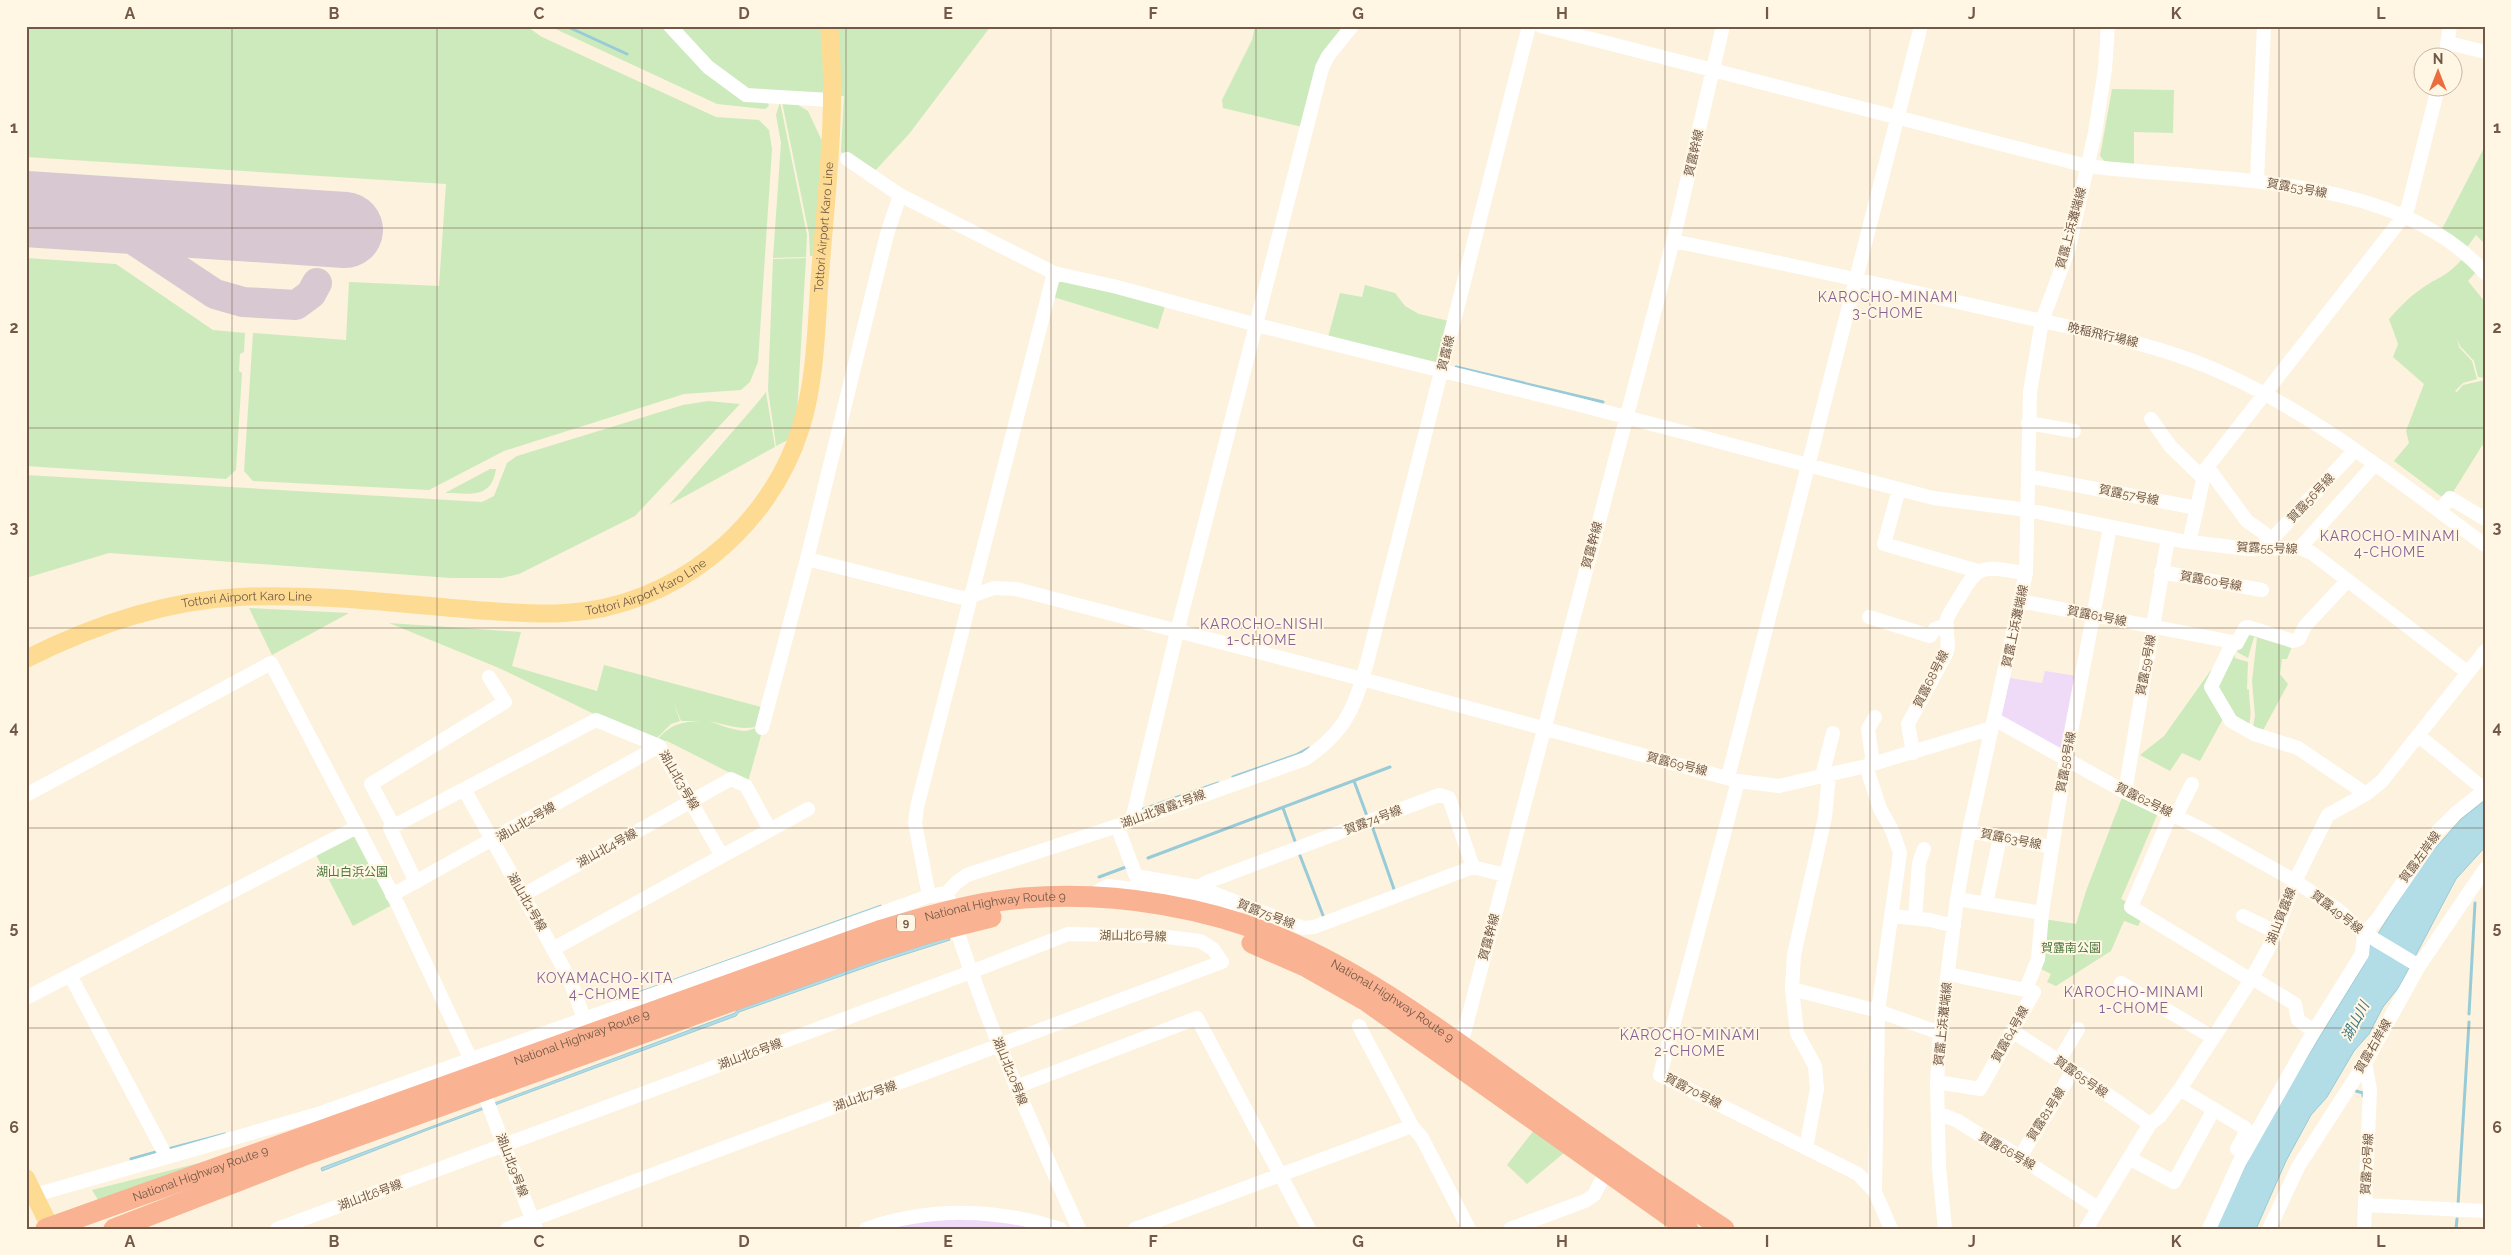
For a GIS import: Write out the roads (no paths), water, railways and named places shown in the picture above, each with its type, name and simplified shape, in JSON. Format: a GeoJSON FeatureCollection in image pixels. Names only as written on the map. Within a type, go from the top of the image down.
{"type":"FeatureCollection","features":[{"type":"Feature","properties":{"kind":"highway","name":"National Highway Route 9"},"geometry":{"type":"LineString","coordinates":[[49,1228],[848,941],[951,910],[1023,898],[1087,897],[1164,905],[1249,927],[1296,945],[1341,968],[1458,1053],[1607,1170],[1688,1229]]}},
{"type":"Feature","properties":{"kind":"highway","name":"National Highway Route 9"},"geometry":{"type":"LineString","coordinates":[[114,1229],[310,1154],[845,960],[951,910],[1007,914],[1080,910],[1139,915],[1204,928],[1262,947],[1325,977],[1458,1053],[1724,1229]]}},
{"type":"Feature","properties":{"kind":"main road","name":"Tottori Airport Karo Line"},"geometry":{"type":"LineString","coordinates":[[26,659],[103,625],[154,610],[202,601],[256,596],[302,597],[500,612],[568,613],[592,610],[630,600],[668,584],[700,565],[754,516],[783,470],[802,426],[809,396],[815,346],[831,100],[829,26]]}},
{"type":"Feature","properties":{"kind":"main road"},"geometry":{"type":"LineString","coordinates":[[26,1178],[49,1228]]}},
{"type":"Feature","properties":{"kind":"street"},"geometry":{"type":"LineString","coordinates":[[670,26],[708,67],[746,95],[831,100]]}},
{"type":"Feature","properties":{"kind":"street"},"geometry":{"type":"LineString","coordinates":[[1132,820],[1177,632],[1322,68],[1328,56],[1352,26]]}},
{"type":"Feature","properties":{"kind":"street","name":"賀露線"},"geometry":{"type":"LineString","coordinates":[[1362,679],[1529,26]]}},
{"type":"Feature","properties":{"kind":"street","name":"賀露53号線"},"geometry":{"type":"LineString","coordinates":[[1541,26],[2087,166],[2137,172],[2179,173],[2257,180],[2335,195],[2423,224],[2446,238],[2485,274]]}},
{"type":"Feature","properties":{"kind":"street","name":"賀露幹線"},"geometry":{"type":"LineString","coordinates":[[1458,1053],[1673,241],[1723,26]]}},
{"type":"Feature","properties":{"kind":"street"},"geometry":{"type":"LineString","coordinates":[[1733,779],[1808,465],[1896,116],[1921,26]]}},
{"type":"Feature","properties":{"kind":"street","name":"賀露上浜灘端線"},"geometry":{"type":"LineString","coordinates":[[1945,1229],[1939,1168],[1937,1082],[1940,1033],[1957,899],[1969,831],[2026,573],[2028,423],[2030,392],[2042,321],[2068,251],[2095,133],[2108,26]]}},
{"type":"Feature","properties":{"kind":"street"},"geometry":{"type":"LineString","coordinates":[[2257,180],[2264,26]]}},
{"type":"Feature","properties":{"kind":"street"},"geometry":{"type":"LineString","coordinates":[[2447,48],[2450,26]]}},
{"type":"Feature","properties":{"kind":"street"},"geometry":{"type":"LineString","coordinates":[[2448,43],[2485,52]]}},
{"type":"Feature","properties":{"kind":"street"},"geometry":{"type":"LineString","coordinates":[[2189,542],[2205,473],[2408,207],[2435,98]]}},
{"type":"Feature","properties":{"kind":"street","name":"賀露55号線"},"geometry":{"type":"LineString","coordinates":[[847,159],[900,195],[1054,273],[1117,287],[1257,325],[1950,501],[2028,510],[2189,542],[2248,549],[2300,548],[2312,553],[2467,672]]}},
{"type":"Feature","properties":{"kind":"street"},"geometry":{"type":"LineString","coordinates":[[762,728],[807,559],[887,234],[900,195]]}},
{"type":"Feature","properties":{"kind":"street","name":"晩稲飛行場線"},"geometry":{"type":"LineString","coordinates":[[1673,241],[1855,278],[2114,337],[2184,358],[2226,374],[2265,394],[2355,450],[2485,545]]}},
{"type":"Feature","properties":{"kind":"street"},"geometry":{"type":"LineString","coordinates":[[951,910],[928,896],[915,823],[917,807],[1054,273]]}},
{"type":"Feature","properties":{"kind":"street"},"geometry":{"type":"LineString","coordinates":[[2150,419],[2171,447],[2205,473],[2247,521],[2264,534],[2269,548]]}},
{"type":"Feature","properties":{"kind":"street"},"geometry":{"type":"LineString","coordinates":[[2028,423],[2074,431]]}},
{"type":"Feature","properties":{"kind":"street","name":"賀露56号線"},"geometry":{"type":"LineString","coordinates":[[2269,548],[2274,538],[2355,450]]}},
{"type":"Feature","properties":{"kind":"street"},"geometry":{"type":"LineString","coordinates":[[2300,548],[2375,464]]}},
{"type":"Feature","properties":{"kind":"street","name":"賀露57号線"},"geometry":{"type":"LineString","coordinates":[[2028,476],[2197,508]]}},
{"type":"Feature","properties":{"kind":"street"},"geometry":{"type":"LineString","coordinates":[[1899,489],[1884,544],[1978,571],[1989,569],[2026,573]]}},
{"type":"Feature","properties":{"kind":"street"},"geometry":{"type":"LineString","coordinates":[[2439,512],[2450,498],[2485,519]]}},
{"type":"Feature","properties":{"kind":"street","name":"賀露58号線"},"geometry":{"type":"LineString","coordinates":[[2026,989],[2038,958],[2042,913],[2066,758],[2110,527]]}},
{"type":"Feature","properties":{"kind":"street","name":"賀露59号線"},"geometry":{"type":"LineString","coordinates":[[2125,792],[2168,538]]}},
{"type":"Feature","properties":{"kind":"street","name":"賀露69号線"},"geometry":{"type":"LineString","coordinates":[[807,559],[958,597],[966,598],[994,588],[1016,588],[1733,779],[1780,786],[1913,753],[1993,724]]}},
{"type":"Feature","properties":{"kind":"street","name":"賀露68号線"},"geometry":{"type":"LineString","coordinates":[[1913,753],[1908,724],[1948,649],[1947,620],[1969,580],[1978,571]]}},
{"type":"Feature","properties":{"kind":"street","name":"賀露60号線"},"geometry":{"type":"LineString","coordinates":[[2161,572],[2262,590]]}},
{"type":"Feature","properties":{"kind":"street"},"geometry":{"type":"LineString","coordinates":[[2347,581],[2306,626],[2299,638],[2293,641],[2248,627],[2245,628],[2237,643],[2233,642],[2227,651],[2211,687],[2231,721],[2254,734],[2298,748],[2366,794]]}},
{"type":"Feature","properties":{"kind":"street","name":"賀露61号線"},"geometry":{"type":"LineString","coordinates":[[2020,601],[2233,642]]}},
{"type":"Feature","properties":{"kind":"street"},"geometry":{"type":"LineString","coordinates":[[1869,618],[1930,636],[1934,629],[1947,625]]}},
{"type":"Feature","properties":{"kind":"street","name":"湖山賀露線"},"geometry":{"type":"LineString","coordinates":[[2086,1229],[2150,1124],[2160,1116],[2180,1089],[2251,979],[2276,932],[2295,880],[2328,815],[2366,794],[2382,781],[2485,651]]}},
{"type":"Feature","properties":{"kind":"street"},"geometry":{"type":"LineString","coordinates":[[26,795],[271,663],[392,895],[471,1060]]}},
{"type":"Feature","properties":{"kind":"street"},"geometry":{"type":"LineString","coordinates":[[416,882],[390,828],[394,827],[371,784],[505,702],[489,677]]}},
{"type":"Feature","properties":{"kind":"street","name":"湖山北賀露1号線"},"geometry":{"type":"LineString","coordinates":[[951,910],[956,883],[967,876],[1117,826],[1305,758],[1322,747],[1338,732],[1349,715],[1362,679]]}},
{"type":"Feature","properties":{"kind":"street"},"geometry":{"type":"LineString","coordinates":[[1875,717],[1868,729],[1870,765],[1880,810],[1892,830],[1900,853],[1878,1011],[1875,1192]]}},
{"type":"Feature","properties":{"kind":"street","name":"湖山北3号線"},"geometry":{"type":"LineString","coordinates":[[394,827],[596,720],[659,746],[722,856]]}},
{"type":"Feature","properties":{"kind":"street","name":"賀露62号線"},"geometry":{"type":"LineString","coordinates":[[1993,724],[2066,758],[2125,792],[2174,815],[2295,880]]}},
{"type":"Feature","properties":{"kind":"street"},"geometry":{"type":"LineString","coordinates":[[1806,1148],[1817,1089],[1815,1066],[1796,1033],[1792,989],[1794,955],[1825,817],[1826,775],[1833,733]]}},
{"type":"Feature","properties":{"kind":"street"},"geometry":{"type":"LineString","coordinates":[[2419,736],[2485,790]]}},
{"type":"Feature","properties":{"kind":"street","name":"湖山北2号線"},"geometry":{"type":"LineString","coordinates":[[392,895],[492,841],[659,746]]}},
{"type":"Feature","properties":{"kind":"street","name":"湖山北4号線"},"geometry":{"type":"LineString","coordinates":[[523,894],[731,779],[746,786],[770,830]]}},
{"type":"Feature","properties":{"kind":"street","name":"賀露70号線"},"geometry":{"type":"LineString","coordinates":[[1733,779],[1660,1075],[1858,1174],[1875,1192],[1892,1229]]}},
{"type":"Feature","properties":{"kind":"street"},"geometry":{"type":"LineString","coordinates":[[2192,784],[2174,815],[2131,907],[2295,1004],[2298,1020],[2314,1030]]}},
{"type":"Feature","properties":{"kind":"street","name":"湖山北1号線"},"geometry":{"type":"LineString","coordinates":[[464,789],[569,978],[584,1018]]}},
{"type":"Feature","properties":{"kind":"street","name":"賀露左岸線"},"geometry":{"type":"LineString","coordinates":[[2364,933],[2378,920],[2438,831],[2485,790]]}},
{"type":"Feature","properties":{"kind":"street","name":"賀露74号線"},"geometry":{"type":"LineString","coordinates":[[1195,891],[1438,795],[1449,798],[1473,867]]}},
{"type":"Feature","properties":{"kind":"street"},"geometry":{"type":"LineString","coordinates":[[553,949],[808,810]]}},
{"type":"Feature","properties":{"kind":"street","name":"賀露75号線"},"geometry":{"type":"LineString","coordinates":[[1117,826],[1136,876],[1150,884],[1195,891],[1302,928],[1314,927],[1473,867]]}},
{"type":"Feature","properties":{"kind":"street"},"geometry":{"type":"LineString","coordinates":[[26,998],[357,827]]}},
{"type":"Feature","properties":{"kind":"street","name":"賀露63号線"},"geometry":{"type":"LineString","coordinates":[[1969,831],[2052,847]]}},
{"type":"Feature","properties":{"kind":"street"},"geometry":{"type":"LineString","coordinates":[[1986,904],[2000,837]]}},
{"type":"Feature","properties":{"kind":"street"},"geometry":{"type":"LineString","coordinates":[[1916,918],[1919,863],[1924,849]]}},
{"type":"Feature","properties":{"kind":"street"},"geometry":{"type":"LineString","coordinates":[[1473,867],[1505,874]]}},
{"type":"Feature","properties":{"kind":"street","name":"賀露右岸線"},"geometry":{"type":"LineString","coordinates":[[2269,1229],[2298,1167],[2365,1063],[2417,965],[2485,869]]}},
{"type":"Feature","properties":{"kind":"street","name":"賀露49号線"},"geometry":{"type":"LineString","coordinates":[[2295,880],[2338,910],[2364,933],[2417,965]]}},
{"type":"Feature","properties":{"kind":"street"},"geometry":{"type":"LineString","coordinates":[[1087,897],[1107,886],[1150,884]]}},
{"type":"Feature","properties":{"kind":"street"},"geometry":{"type":"LineString","coordinates":[[1195,891],[1249,927]]}},
{"type":"Feature","properties":{"kind":"street"},"geometry":{"type":"LineString","coordinates":[[35,1195],[318,1114],[928,896]]}},
{"type":"Feature","properties":{"kind":"street"},"geometry":{"type":"LineString","coordinates":[[1957,899],[2042,913]]}},
{"type":"Feature","properties":{"kind":"street","name":"湖山北10号線"},"geometry":{"type":"LineString","coordinates":[[951,910],[971,972],[999,1046],[1079,1229]]}},
{"type":"Feature","properties":{"kind":"street"},"geometry":{"type":"LineString","coordinates":[[1892,916],[1916,918],[1954,926]]}},
{"type":"Feature","properties":{"kind":"street"},"geometry":{"type":"LineString","coordinates":[[2243,916],[2276,932]]}},
{"type":"Feature","properties":{"kind":"street"},"geometry":{"type":"LineString","coordinates":[[2209,1229],[2239,1163],[2314,1030],[2362,954],[2364,933]]}},
{"type":"Feature","properties":{"kind":"street","name":"湖山北6号線"},"geometry":{"type":"LineString","coordinates":[[277,1229],[971,972],[1068,934],[1159,936],[1200,941],[1213,949],[1222,962]]}},
{"type":"Feature","properties":{"kind":"street","name":"湖山北7号線"},"geometry":{"type":"LineString","coordinates":[[507,1229],[534,1224],[1222,962]]}},
{"type":"Feature","properties":{"kind":"street","name":"賀露64号線"},"geometry":{"type":"LineString","coordinates":[[1937,1082],[1980,1089],[2034,992],[1948,974]]}},
{"type":"Feature","properties":{"kind":"street"},"geometry":{"type":"LineString","coordinates":[[70,975],[166,1156]]}},
{"type":"Feature","properties":{"kind":"street"},"geometry":{"type":"LineString","coordinates":[[2121,983],[2212,1037]]}},
{"type":"Feature","properties":{"kind":"street"},"geometry":{"type":"LineString","coordinates":[[1792,989],[1878,1011],[1940,1033]]}},
{"type":"Feature","properties":{"kind":"street"},"geometry":{"type":"LineString","coordinates":[[1016,1087],[1197,1018],[1309,1229]]}},
{"type":"Feature","properties":{"kind":"street"},"geometry":{"type":"LineString","coordinates":[[1359,1026],[1412,1126],[1422,1138],[1468,1229]]}},
{"type":"Feature","properties":{"kind":"street"},"geometry":{"type":"LineString","coordinates":[[2059,1061],[2078,1029]]}},
{"type":"Feature","properties":{"kind":"street","name":"賀露65号線"},"geometry":{"type":"LineString","coordinates":[[2012,1031],[2150,1124]]}},
{"type":"Feature","properties":{"kind":"street","name":"賀露78号線"},"geometry":{"type":"LineString","coordinates":[[2365,1063],[2370,1090],[2365,1205],[2485,1211]]}},
{"type":"Feature","properties":{"kind":"street","name":"賀露81号線"},"geometry":{"type":"LineString","coordinates":[[2020,1157],[2073,1071]]}},
{"type":"Feature","properties":{"kind":"street"},"geometry":{"type":"LineString","coordinates":[[2180,1089],[2245,1128],[2244,1136],[2232,1159],[2239,1163]]}},
{"type":"Feature","properties":{"kind":"street","name":"湖山北9号線"},"geometry":{"type":"LineString","coordinates":[[487,1101],[534,1224]]}},
{"type":"Feature","properties":{"kind":"street"},"geometry":{"type":"LineString","coordinates":[[2129,1158],[2174,1182],[2214,1109]]}},
{"type":"Feature","properties":{"kind":"street","name":"賀露66号線"},"geometry":{"type":"LineString","coordinates":[[1938,1113],[1958,1121],[2020,1157],[2098,1208]]}},
{"type":"Feature","properties":{"kind":"street"},"geometry":{"type":"LineString","coordinates":[[1135,1229],[1412,1126]]}},
{"type":"Feature","properties":{"kind":"street"},"geometry":{"type":"LineString","coordinates":[[1510,1229],[1585,1202],[1594,1194],[1607,1170]]}},
{"type":"Feature","properties":{"kind":"street"},"geometry":{"type":"LineString","coordinates":[[2364,1229],[2365,1205]]}},
{"type":"Feature","properties":{"kind":"street"},"geometry":{"type":"LineString","coordinates":[[866,1229],[906,1218],[960,1213],[988,1213],[1015,1217],[1060,1229]]}},
{"type":"Feature","properties":{"kind":"water","name":"湖山川"},"geometry":{"type":"Polygon","coordinates":[[[2485,800],[2485,847],[2456,879],[2399,987],[2383,1007],[2369,1034],[2354,1051],[2327,1097],[2311,1115],[2286,1161],[2256,1229],[2215,1229],[2257,1142],[2365,963],[2369,948],[2423,862],[2461,819],[2485,800]]]}},
{"type":"Feature","properties":{"kind":"water"},"geometry":{"type":"Polygon","coordinates":[[[881,905],[882,907],[616,1001],[616,1000],[881,905]]]}},
{"type":"Feature","properties":{"kind":"water"},"geometry":{"type":"Polygon","coordinates":[[[949,937],[950,940],[739,1012],[736,1016],[322,1171],[321,1168],[735,1013],[737,1010],[880,959],[949,937]]]}},
{"type":"Feature","properties":{"kind":"waterway"},"geometry":{"type":"LineString","coordinates":[[566,26],[627,54]]}},
{"type":"Feature","properties":{"kind":"waterway"},"geometry":{"type":"LineString","coordinates":[[1456,367],[1603,402]]}},
{"type":"Feature","properties":{"kind":"waterway"},"geometry":{"type":"LineString","coordinates":[[1233,777],[1296,755],[1309,748]]}},
{"type":"Feature","properties":{"kind":"waterway"},"geometry":{"type":"LineString","coordinates":[[1148,858],[1390,767]]}},
{"type":"Feature","properties":{"kind":"waterway"},"geometry":{"type":"LineString","coordinates":[[1354,781],[1367,816]]}},
{"type":"Feature","properties":{"kind":"waterway"},"geometry":{"type":"LineString","coordinates":[[1141,810],[1218,783]]}},
{"type":"Feature","properties":{"kind":"waterway"},"geometry":{"type":"LineString","coordinates":[[1283,808],[1296,844]]}},
{"type":"Feature","properties":{"kind":"waterway"},"geometry":{"type":"LineString","coordinates":[[1372,826],[1395,892]]}},
{"type":"Feature","properties":{"kind":"waterway"},"geometry":{"type":"LineString","coordinates":[[1299,853],[1324,918]]}},
{"type":"Feature","properties":{"kind":"waterway"},"geometry":{"type":"LineString","coordinates":[[1099,877],[1126,867]]}},
{"type":"Feature","properties":{"kind":"waterway"},"geometry":{"type":"LineString","coordinates":[[2469,1014],[2475,903]]}},
{"type":"Feature","properties":{"kind":"waterway"},"geometry":{"type":"LineString","coordinates":[[2458,1205],[2469,1022]]}},
{"type":"Feature","properties":{"kind":"waterway"},"geometry":{"type":"LineString","coordinates":[[2356,1091],[2363,1093],[2363,1096]]}},
{"type":"Feature","properties":{"kind":"waterway"},"geometry":{"type":"LineString","coordinates":[[168,1149],[225,1134]]}},
{"type":"Feature","properties":{"kind":"waterway"},"geometry":{"type":"LineString","coordinates":[[131,1159],[156,1152]]}},
{"type":"Feature","properties":{"kind":"waterway"},"geometry":{"type":"LineString","coordinates":[[2456,1229],[2457,1219]]}},
{"type":"Feature","properties":{"kind":"district","name":"KAROCHO-MINAMI 3-CHOME"},"geometry":{"type":"Point","coordinates":[1888,306]}},
{"type":"Feature","properties":{"kind":"district","name":"KAROCHO-MINAMI 4-CHOME"},"geometry":{"type":"Point","coordinates":[2390,544]}},
{"type":"Feature","properties":{"kind":"district","name":"KAROCHO-NISHI 1-CHOME"},"geometry":{"type":"Point","coordinates":[1262,632]}},
{"type":"Feature","properties":{"kind":"district","name":"KOYAMACHO-KITA 4-CHOME"},"geometry":{"type":"Point","coordinates":[605,986]}},
{"type":"Feature","properties":{"kind":"district","name":"KAROCHO-MINAMI 1-CHOME"},"geometry":{"type":"Point","coordinates":[2134,1000]}},
{"type":"Feature","properties":{"kind":"district","name":"KAROCHO-MINAMI 2-CHOME"},"geometry":{"type":"Point","coordinates":[1690,1044]}},
{"type":"Feature","properties":{"kind":"park label","name":"湖山白浜公園"},"geometry":{"type":"Point","coordinates":[352,872]}},
{"type":"Feature","properties":{"kind":"park label","name":"賀露南公園"},"geometry":{"type":"Point","coordinates":[2071,948]}}]}
